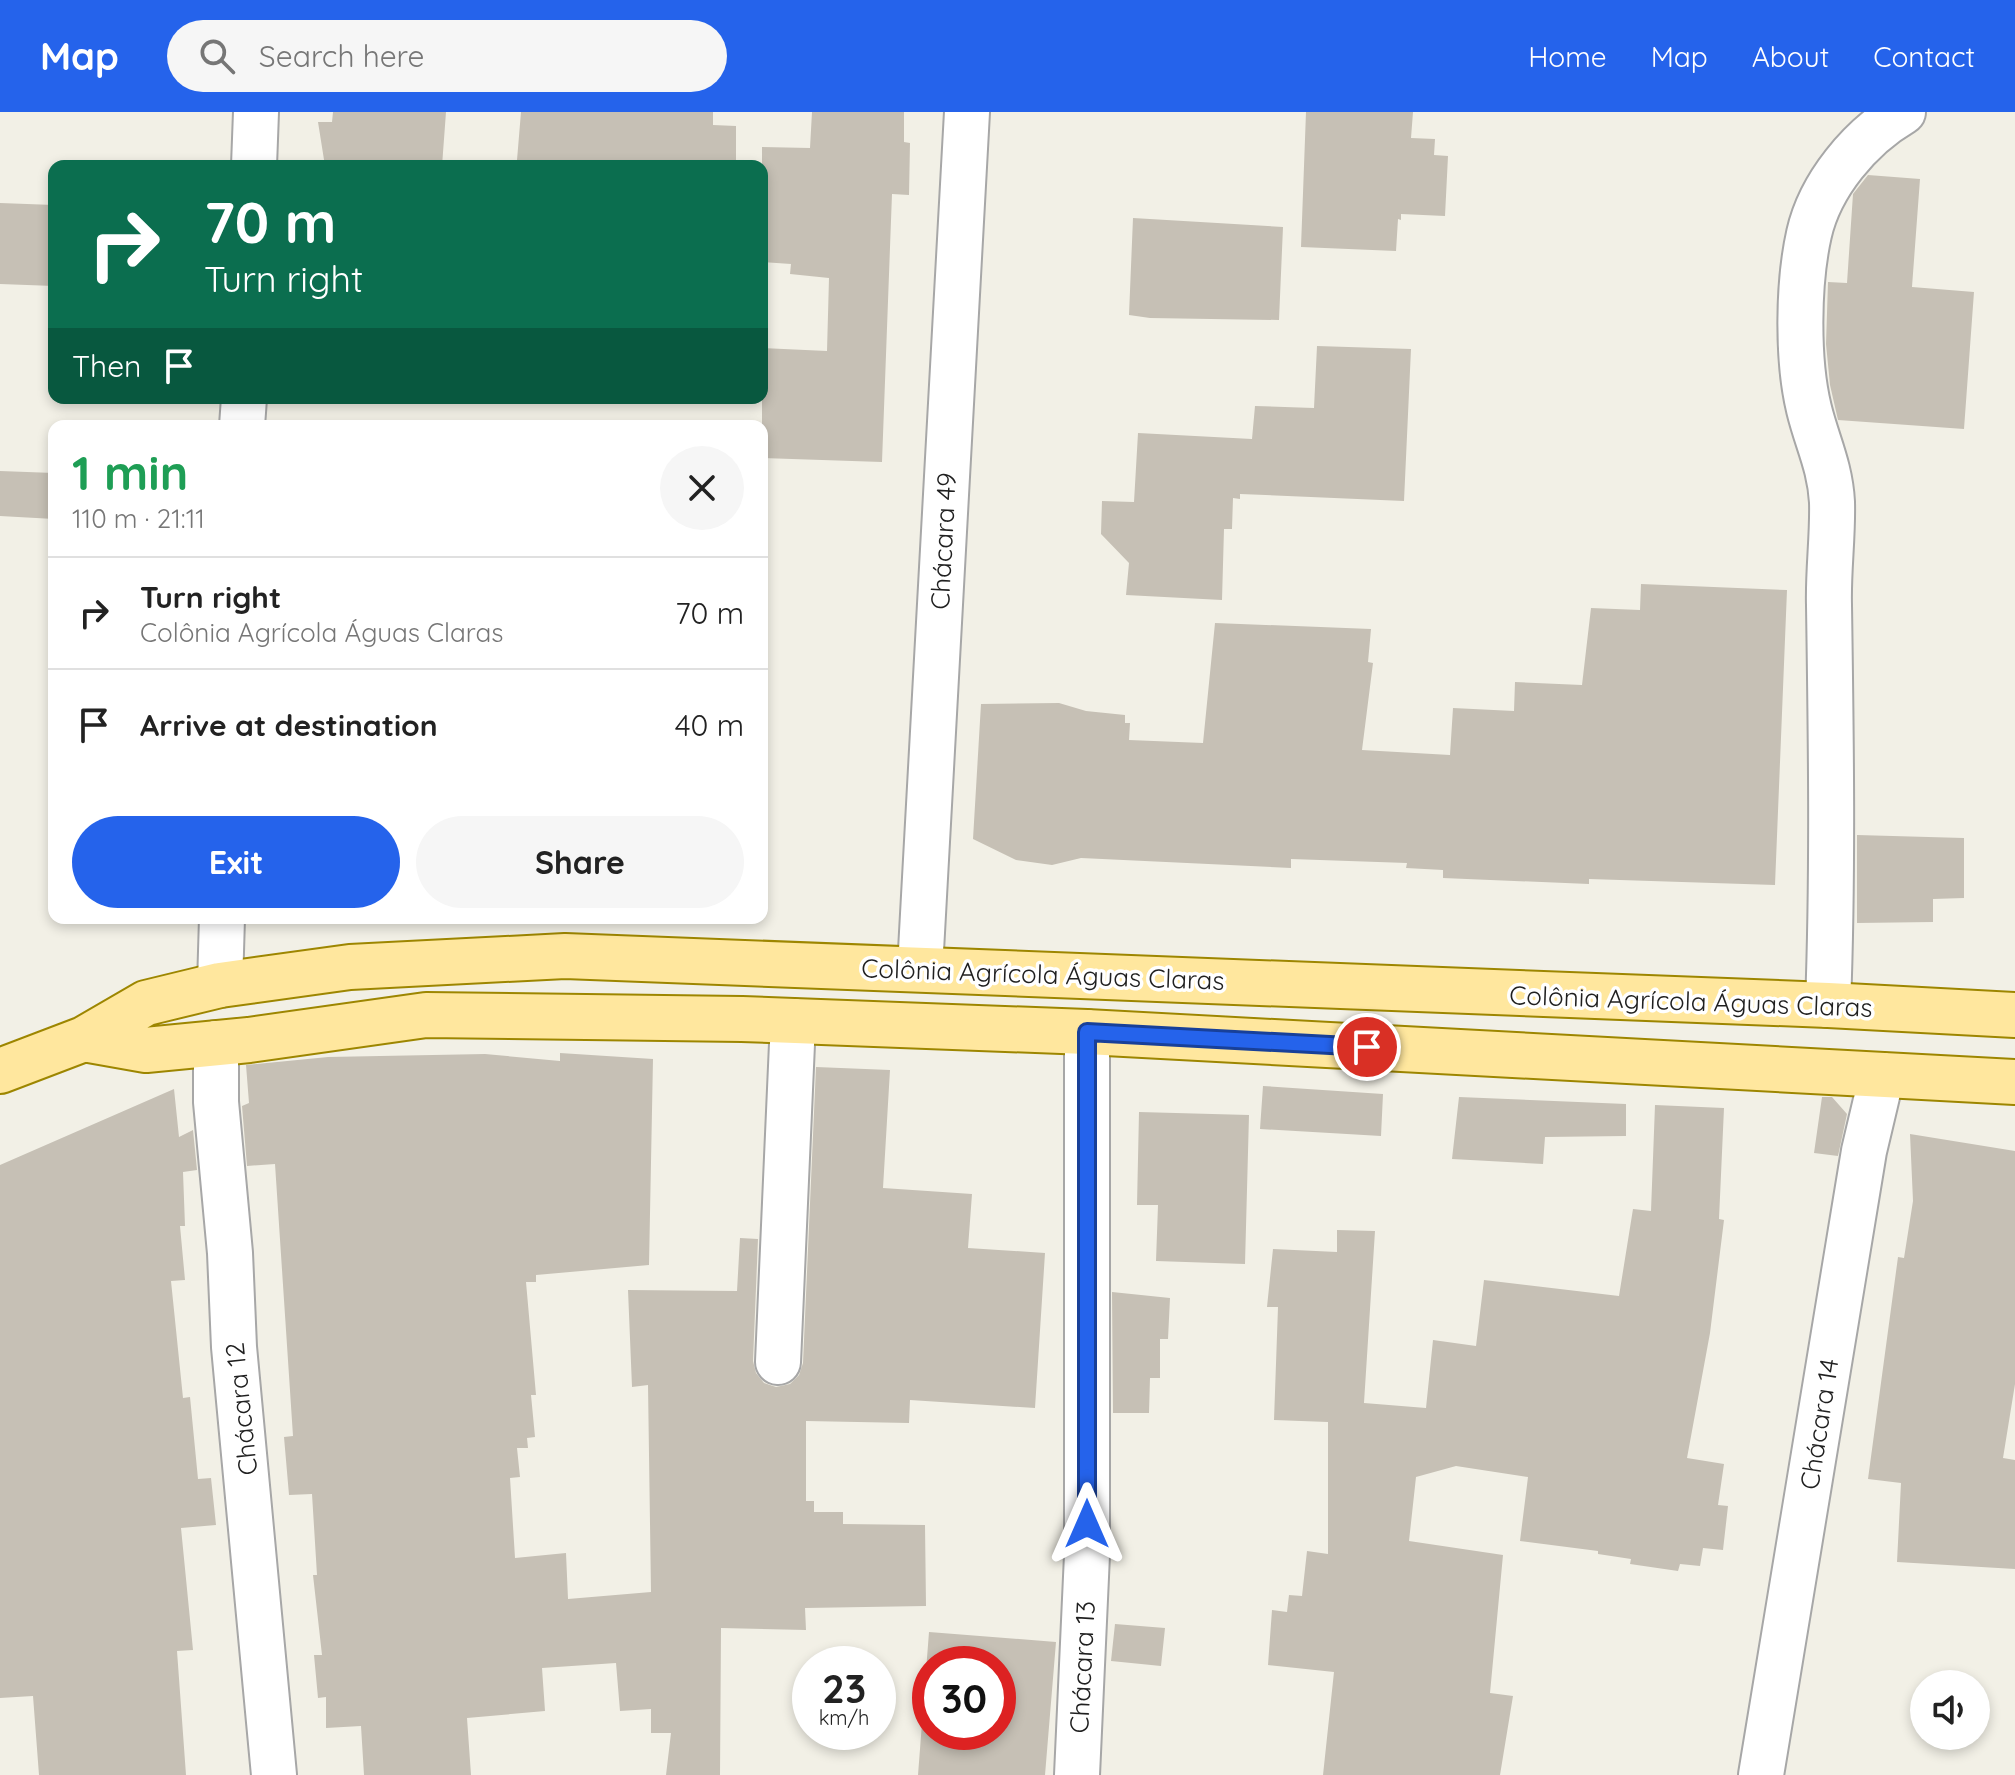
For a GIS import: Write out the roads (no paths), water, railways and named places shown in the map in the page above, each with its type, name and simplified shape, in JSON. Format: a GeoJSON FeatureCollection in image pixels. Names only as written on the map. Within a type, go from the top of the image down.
{"type":"FeatureCollection","features":[{"type":"Feature","properties":{"kind":"main road","name":"Colônia Agrícola Águas Claras"},"geometry":{"type":"LineString","coordinates":[[0,1071],[84,1039],[146,1003],[220,985],[350,967],[565,956],[2007,1014]]}},
{"type":"Feature","properties":{"kind":"main road"},"geometry":{"type":"LineString","coordinates":[[1882,1075],[1902,1010]]}},
{"type":"Feature","properties":{"kind":"main road"},"geometry":{"type":"LineString","coordinates":[[84,1039],[146,1050],[426,1015],[793,1021],[1087,1032],[2007,1082],[2007,1014]]}},
{"type":"Feature","properties":{"kind":"street"},"geometry":{"type":"LineString","coordinates":[[254,160],[256,112]]}},
{"type":"Feature","properties":{"kind":"street","name":"Chácara 49"},"geometry":{"type":"LineString","coordinates":[[920,969],[967,112]]}},
{"type":"Feature","properties":{"kind":"street"},"geometry":{"type":"LineString","coordinates":[[1828,1005],[1833,837],[1828,574],[1832,507],[1830,476],[1809,411],[1803,380],[1803,278],[1815,212],[1829,186],[1853,153],[1903,112]]}},
{"type":"Feature","properties":{"kind":"street"},"geometry":{"type":"LineString","coordinates":[[220,985],[222,924]]}},
{"type":"Feature","properties":{"kind":"street"},"geometry":{"type":"LineString","coordinates":[[778,1362],[793,1021]]}},
{"type":"Feature","properties":{"kind":"street","name":"Chácara 13"},"geometry":{"type":"LineString","coordinates":[[1077,1775],[1087,1555],[1087,1032]]}},
{"type":"Feature","properties":{"kind":"street","name":"Chácara 12"},"geometry":{"type":"LineString","coordinates":[[216,1043],[216,1102],[230,1253],[234,1347],[274,1775]]}},
{"type":"Feature","properties":{"kind":"street","name":"Chácara 14"},"geometry":{"type":"LineString","coordinates":[[1761,1775],[1864,1151],[1882,1075]]}}]}
